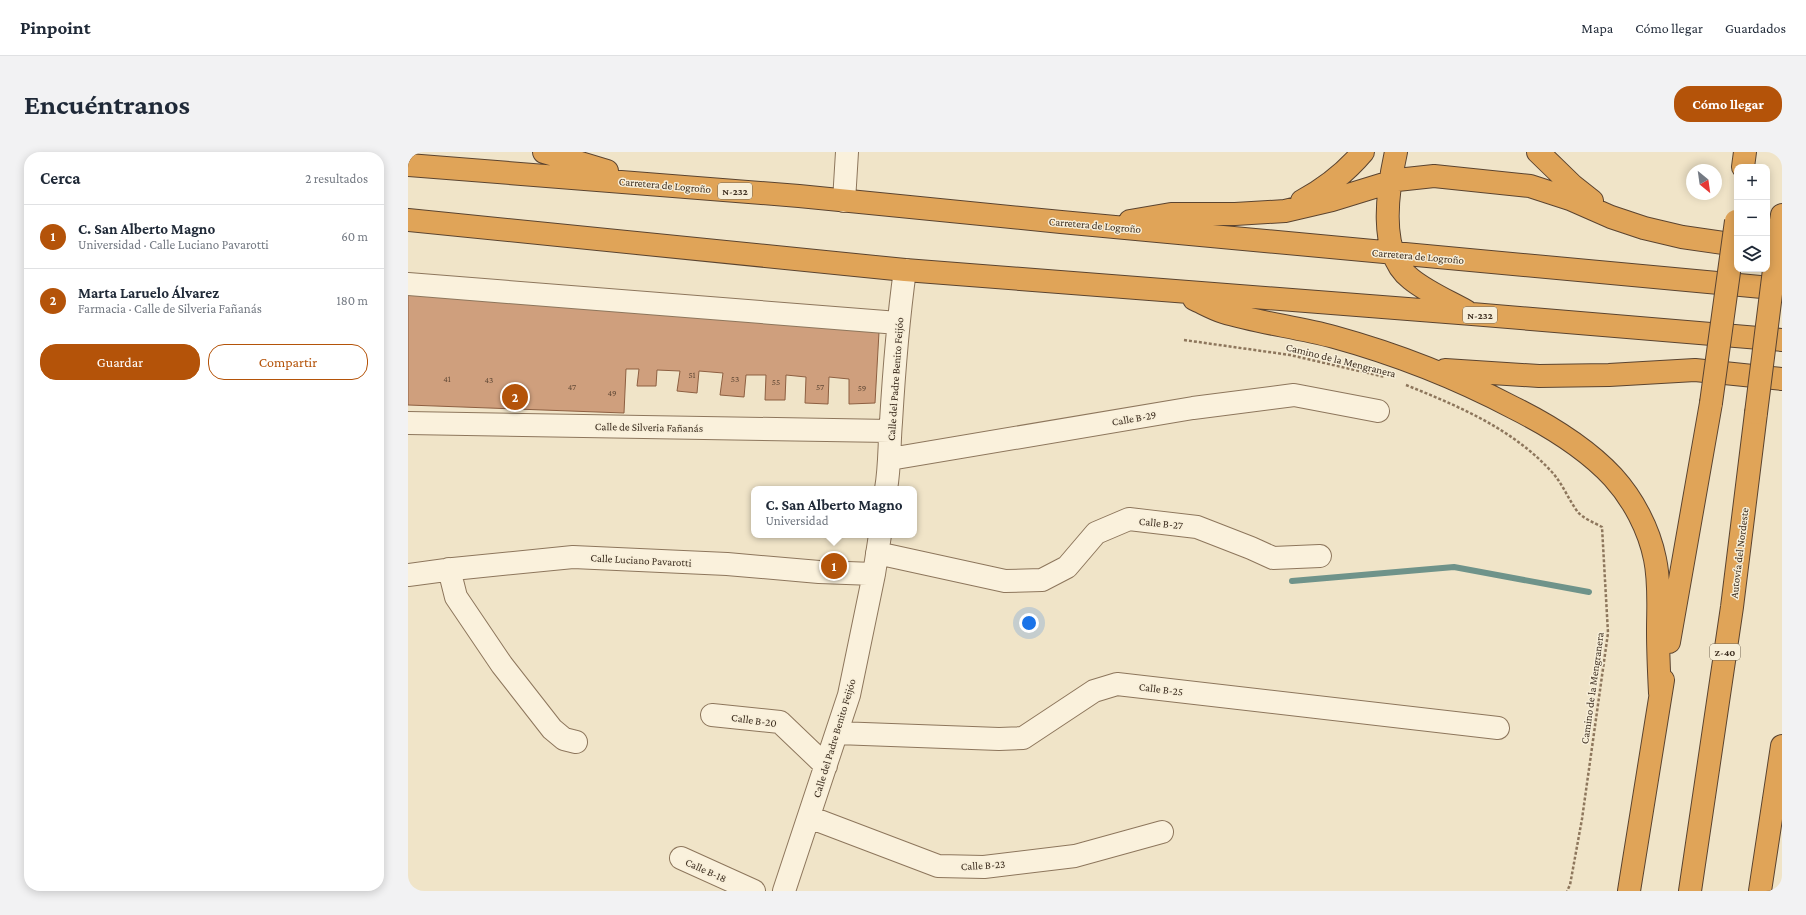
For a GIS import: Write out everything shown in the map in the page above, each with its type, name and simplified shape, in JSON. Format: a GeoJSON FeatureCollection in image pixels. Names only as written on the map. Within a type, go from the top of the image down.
{"type":"FeatureCollection","features":[{"type":"Feature","properties":{"kind":"highway"},"geometry":{"type":"LineString","coordinates":[[544,152],[646,183]]}},
{"type":"Feature","properties":{"kind":"highway"},"geometry":{"type":"LineString","coordinates":[[1285,211],[1324,188],[1343,173],[1363,152]]}},
{"type":"Feature","properties":{"kind":"highway"},"geometry":{"type":"LineString","coordinates":[[1396,152],[1390,182],[1387,223],[1390,242],[1401,270],[1410,279],[1472,314]]}},
{"type":"Feature","properties":{"kind":"highway"},"geometry":{"type":"LineString","coordinates":[[1538,152],[1573,186],[1611,217]]}},
{"type":"Feature","properties":{"kind":"highway"},"geometry":{"type":"LineString","coordinates":[[1743,164],[1745,152]]}},
{"type":"Feature","properties":{"kind":"highway","name":"Carretera de Logroño"},"geometry":{"type":"LineString","coordinates":[[408,165],[646,183],[1782,289]]}},
{"type":"Feature","properties":{"kind":"highway"},"geometry":{"type":"LineString","coordinates":[[1102,226],[1170,214],[1235,214],[1285,211],[1332,200],[1390,182],[1409,178],[1434,176],[1508,183],[1548,191],[1611,217],[1644,228],[1682,237],[1734,245]]}},
{"type":"Feature","properties":{"kind":"highway","name":"Autovía del Nordeste"},"geometry":{"type":"LineString","coordinates":[[1690,891],[1732,607],[1776,245],[1782,215]]}},
{"type":"Feature","properties":{"kind":"highway","name":"N-232"},"geometry":{"type":"LineString","coordinates":[[408,220],[905,270],[1472,314],[1782,340]]}},
{"type":"Feature","properties":{"kind":"highway"},"geometry":{"type":"LineString","coordinates":[[1629,891],[1660,693],[1711,403],[1734,236]]}},
{"type":"Feature","properties":{"kind":"highway"},"geometry":{"type":"LineString","coordinates":[[1178,292],[1222,312],[1332,336],[1428,368],[1486,393],[1566,437],[1595,459],[1626,492],[1639,514],[1649,537],[1655,558],[1660,601],[1658,630],[1660,693]]}},
{"type":"Feature","properties":{"kind":"highway"},"geometry":{"type":"LineString","coordinates":[[1428,368],[1539,376],[1609,375],[1695,370],[1782,379]]}},
{"type":"Feature","properties":{"kind":"highway"},"geometry":{"type":"LineString","coordinates":[[1760,891],[1782,746]]}},
{"type":"Feature","properties":{"kind":"street"},"geometry":{"type":"LineString","coordinates":[[844,201],[847,152]]}},
{"type":"Feature","properties":{"kind":"street","name":"Calle del Padre Benito Feijóo"},"geometry":{"type":"LineString","coordinates":[[886,486],[890,459],[890,431],[898,323],[905,270]]}},
{"type":"Feature","properties":{"kind":"street"},"geometry":{"type":"LineString","coordinates":[[408,284],[898,323]]}},
{"type":"Feature","properties":{"kind":"street","name":"Calle B-29"},"geometry":{"type":"LineString","coordinates":[[890,459],[1193,408],[1294,395],[1378,411]]}},
{"type":"Feature","properties":{"kind":"street","name":"Calle de Silveria Fañanás"},"geometry":{"type":"LineString","coordinates":[[408,423],[890,431]]}},
{"type":"Feature","properties":{"kind":"street","name":"Calle B-27"},"geometry":{"type":"LineString","coordinates":[[878,544],[1005,581],[1042,580],[1067,567],[1096,533],[1129,519],[1196,527],[1273,558],[1320,556]]}},
{"type":"Feature","properties":{"kind":"street","name":"Calle del Padre Benito Feijóo"},"geometry":{"type":"LineString","coordinates":[[784,891],[849,695],[874,574],[878,544]]}},
{"type":"Feature","properties":{"kind":"street","name":"Calle Luciano Pavarotti"},"geometry":{"type":"LineString","coordinates":[[408,575],[448,569],[573,557],[727,564],[819,572],[874,574]]}},
{"type":"Feature","properties":{"kind":"street"},"geometry":{"type":"LineString","coordinates":[[448,569],[456,597],[502,665],[552,729],[564,739],[576,742]]}},
{"type":"Feature","properties":{"kind":"street","name":"Calle B-25"},"geometry":{"type":"LineString","coordinates":[[837,733],[991,739],[1023,738],[1094,691],[1117,684],[1498,728]]}},
{"type":"Feature","properties":{"kind":"street","name":"Calle B-20"},"geometry":{"type":"LineString","coordinates":[[712,714],[780,722],[826,766]]}},
{"type":"Feature","properties":{"kind":"street","name":"Calle B-23"},"geometry":{"type":"LineString","coordinates":[[809,817],[938,866],[984,867],[1075,856],[1162,832]]}},
{"type":"Feature","properties":{"kind":"street","name":"Calle B-18"},"geometry":{"type":"LineString","coordinates":[[681,858],[754,891]]}},
{"type":"Feature","properties":{"kind":"path","name":"Camino de la Mengranera"},"geometry":{"type":"LineString","coordinates":[[1184,340],[1290,355],[1387,378]]}},
{"type":"Feature","properties":{"kind":"path","name":"Camino de la Mengranera"},"geometry":{"type":"LineString","coordinates":[[1400,383],[1482,418],[1511,437],[1550,470],[1561,483],[1578,512],[1602,527],[1604,586],[1608,633],[1582,818],[1570,885],[1567,891]]}},
{"type":"Feature","properties":{"kind":"building"},"geometry":{"type":"Polygon","coordinates":[[[408,292],[879,332],[875,403],[849,404],[849,379],[829,377],[828,404],[805,403],[806,377],[786,375],[785,400],[765,400],[766,375],[746,375],[744,397],[720,395],[723,373],[699,371],[697,393],[677,391],[680,371],[657,370],[656,386],[637,386],[639,369],[626,369],[624,413],[408,405],[408,292]]]}},
{"type":"Feature","properties":{"kind":"waterway"},"geometry":{"type":"LineString","coordinates":[[1292,581],[1454,567],[1589,592]]}},
{"type":"Feature","properties":{"kind":"place","name":"Marta Laruelo Álvarez"},"geometry":{"type":"Point","coordinates":[515,397]}},
{"type":"Feature","properties":{"kind":"place","name":"C. San Alberto Magno"},"geometry":{"type":"Point","coordinates":[834,566]}}]}
